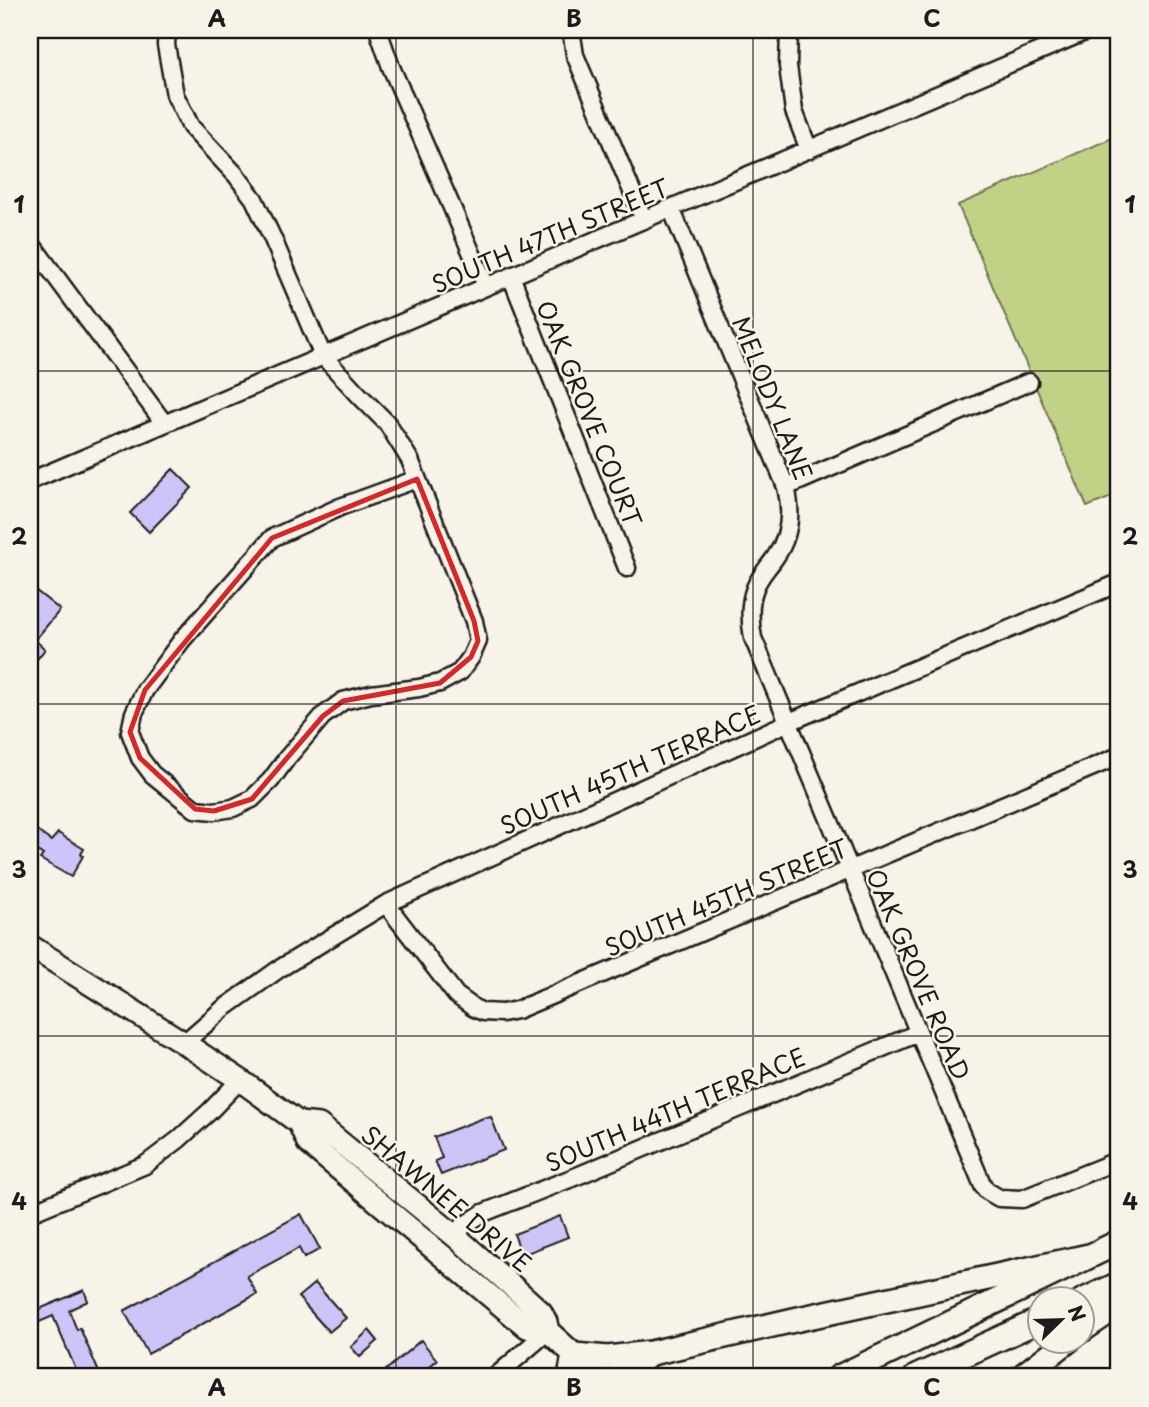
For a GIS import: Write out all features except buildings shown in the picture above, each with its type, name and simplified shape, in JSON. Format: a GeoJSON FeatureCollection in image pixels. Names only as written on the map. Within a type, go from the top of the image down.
{"type":"FeatureCollection","features":[{"type":"Feature","properties":{"kind":"highway"},"geometry":{"type":"LineString","coordinates":[[839,1377],[1119,1242]]}},
{"type":"Feature","properties":{"kind":"highway"},"geometry":{"type":"LineString","coordinates":[[572,1366],[608,1357],[651,1353],[1089,1256]]}},
{"type":"Feature","properties":{"kind":"highway"},"geometry":{"type":"LineString","coordinates":[[1096,1295],[1119,1284]]}},
{"type":"Feature","properties":{"kind":"highway"},"geometry":{"type":"LineString","coordinates":[[1096,1321],[1119,1305]]}},
{"type":"Feature","properties":{"kind":"highway"},"geometry":{"type":"LineString","coordinates":[[916,1377],[1026,1327]]}},
{"type":"Feature","properties":{"kind":"highway"},"geometry":{"type":"LineString","coordinates":[[622,1377],[651,1353]]}},
{"type":"Feature","properties":{"kind":"highway"},"geometry":{"type":"LineString","coordinates":[[1021,1377],[1051,1354]]}},
{"type":"Feature","properties":{"kind":"main road","name":"SHAWNEE DRIVE"},"geometry":{"type":"LineString","coordinates":[[30,946],[184,1043],[299,1123],[319,1125],[456,1236],[541,1312],[548,1331],[572,1366],[599,1377]]}},
{"type":"Feature","properties":{"kind":"main road","name":"SHAWNEE DRIVE"},"geometry":{"type":"LineString","coordinates":[[299,1123],[307,1143],[442,1256],[527,1327],[548,1331]]}},
{"type":"Feature","properties":{"kind":"main road"},"geometry":{"type":"LineString","coordinates":[[356,1183],[370,1166]]}},
{"type":"Feature","properties":{"kind":"main road"},"geometry":{"type":"LineString","coordinates":[[442,1256],[456,1236]]}},
{"type":"Feature","properties":{"kind":"street"},"geometry":{"type":"LineString","coordinates":[[167,30],[166,45],[175,95],[191,127],[236,175],[254,199],[323,356],[387,423],[410,460],[474,621],[478,641],[460,672],[440,682],[343,701],[323,716],[271,780],[251,799],[233,808],[214,811],[195,809],[152,774],[140,758],[130,732],[134,713],[145,690],[181,640],[272,538],[340,507],[417,479]]}},
{"type":"Feature","properties":{"kind":"street"},"geometry":{"type":"LineString","coordinates":[[379,30],[391,67],[486,286]]}},
{"type":"Feature","properties":{"kind":"street"},"geometry":{"type":"LineString","coordinates":[[570,30],[575,55],[644,220]]}},
{"type":"Feature","properties":{"kind":"street"},"geometry":{"type":"LineString","coordinates":[[789,30],[788,66],[794,111],[809,150]]}},
{"type":"Feature","properties":{"kind":"street","name":"SOUTH 47TH STREET"},"geometry":{"type":"LineString","coordinates":[[30,481],[1089,30]]}},
{"type":"Feature","properties":{"kind":"street","name":"MELODY LANE"},"geometry":{"type":"LineString","coordinates":[[671,208],[786,486],[790,502],[787,536],[761,575],[754,589],[751,606],[752,638],[789,722]]}},
{"type":"Feature","properties":{"kind":"street"},"geometry":{"type":"LineString","coordinates":[[30,242],[164,423]]}},
{"type":"Feature","properties":{"kind":"street","name":"OAK GROVE COURT"},"geometry":{"type":"LineString","coordinates":[[510,276],[627,568]]}},
{"type":"Feature","properties":{"kind":"street"},"geometry":{"type":"LineString","coordinates":[[786,486],[1029,382]]}},
{"type":"Feature","properties":{"kind":"street","name":"SOUTH 45TH TERRACE"},"geometry":{"type":"LineString","coordinates":[[184,1043],[223,1009],[279,969],[386,904],[789,722],[1119,583]]}},
{"type":"Feature","properties":{"kind":"street","name":"OAK GROVE ROAD"},"geometry":{"type":"LineString","coordinates":[[789,722],[987,1191],[999,1198],[1022,1199],[1119,1160]]}},
{"type":"Feature","properties":{"kind":"street","name":"SOUTH 45TH STREET"},"geometry":{"type":"LineString","coordinates":[[386,904],[456,995],[483,1012],[502,1013],[517,1010],[1119,756]]}},
{"type":"Feature","properties":{"kind":"street","name":"SOUTH 44TH TERRACE"},"geometry":{"type":"LineString","coordinates":[[456,1236],[463,1226],[483,1213],[918,1032]]}},
{"type":"Feature","properties":{"kind":"street"},"geometry":{"type":"LineString","coordinates":[[30,1213],[145,1165],[178,1140],[240,1080]]}},
{"type":"Feature","properties":{"kind":"street"},"geometry":{"type":"LineString","coordinates":[[495,1377],[548,1331]]}},
{"type":"Feature","properties":{"kind":"highlighted area"},"geometry":{"type":"Polygon","coordinates":[[[417,479],[474,621],[478,641],[471,657],[440,683],[343,701],[323,716],[252,799],[214,811],[195,809],[140,758],[130,732],[145,690],[272,538],[417,479]]]}},
{"type":"Feature","properties":{"kind":"green space"},"geometry":{"type":"Polygon","coordinates":[[[1119,135],[1119,494],[1087,507],[958,205],[1119,135]]]}}]}
